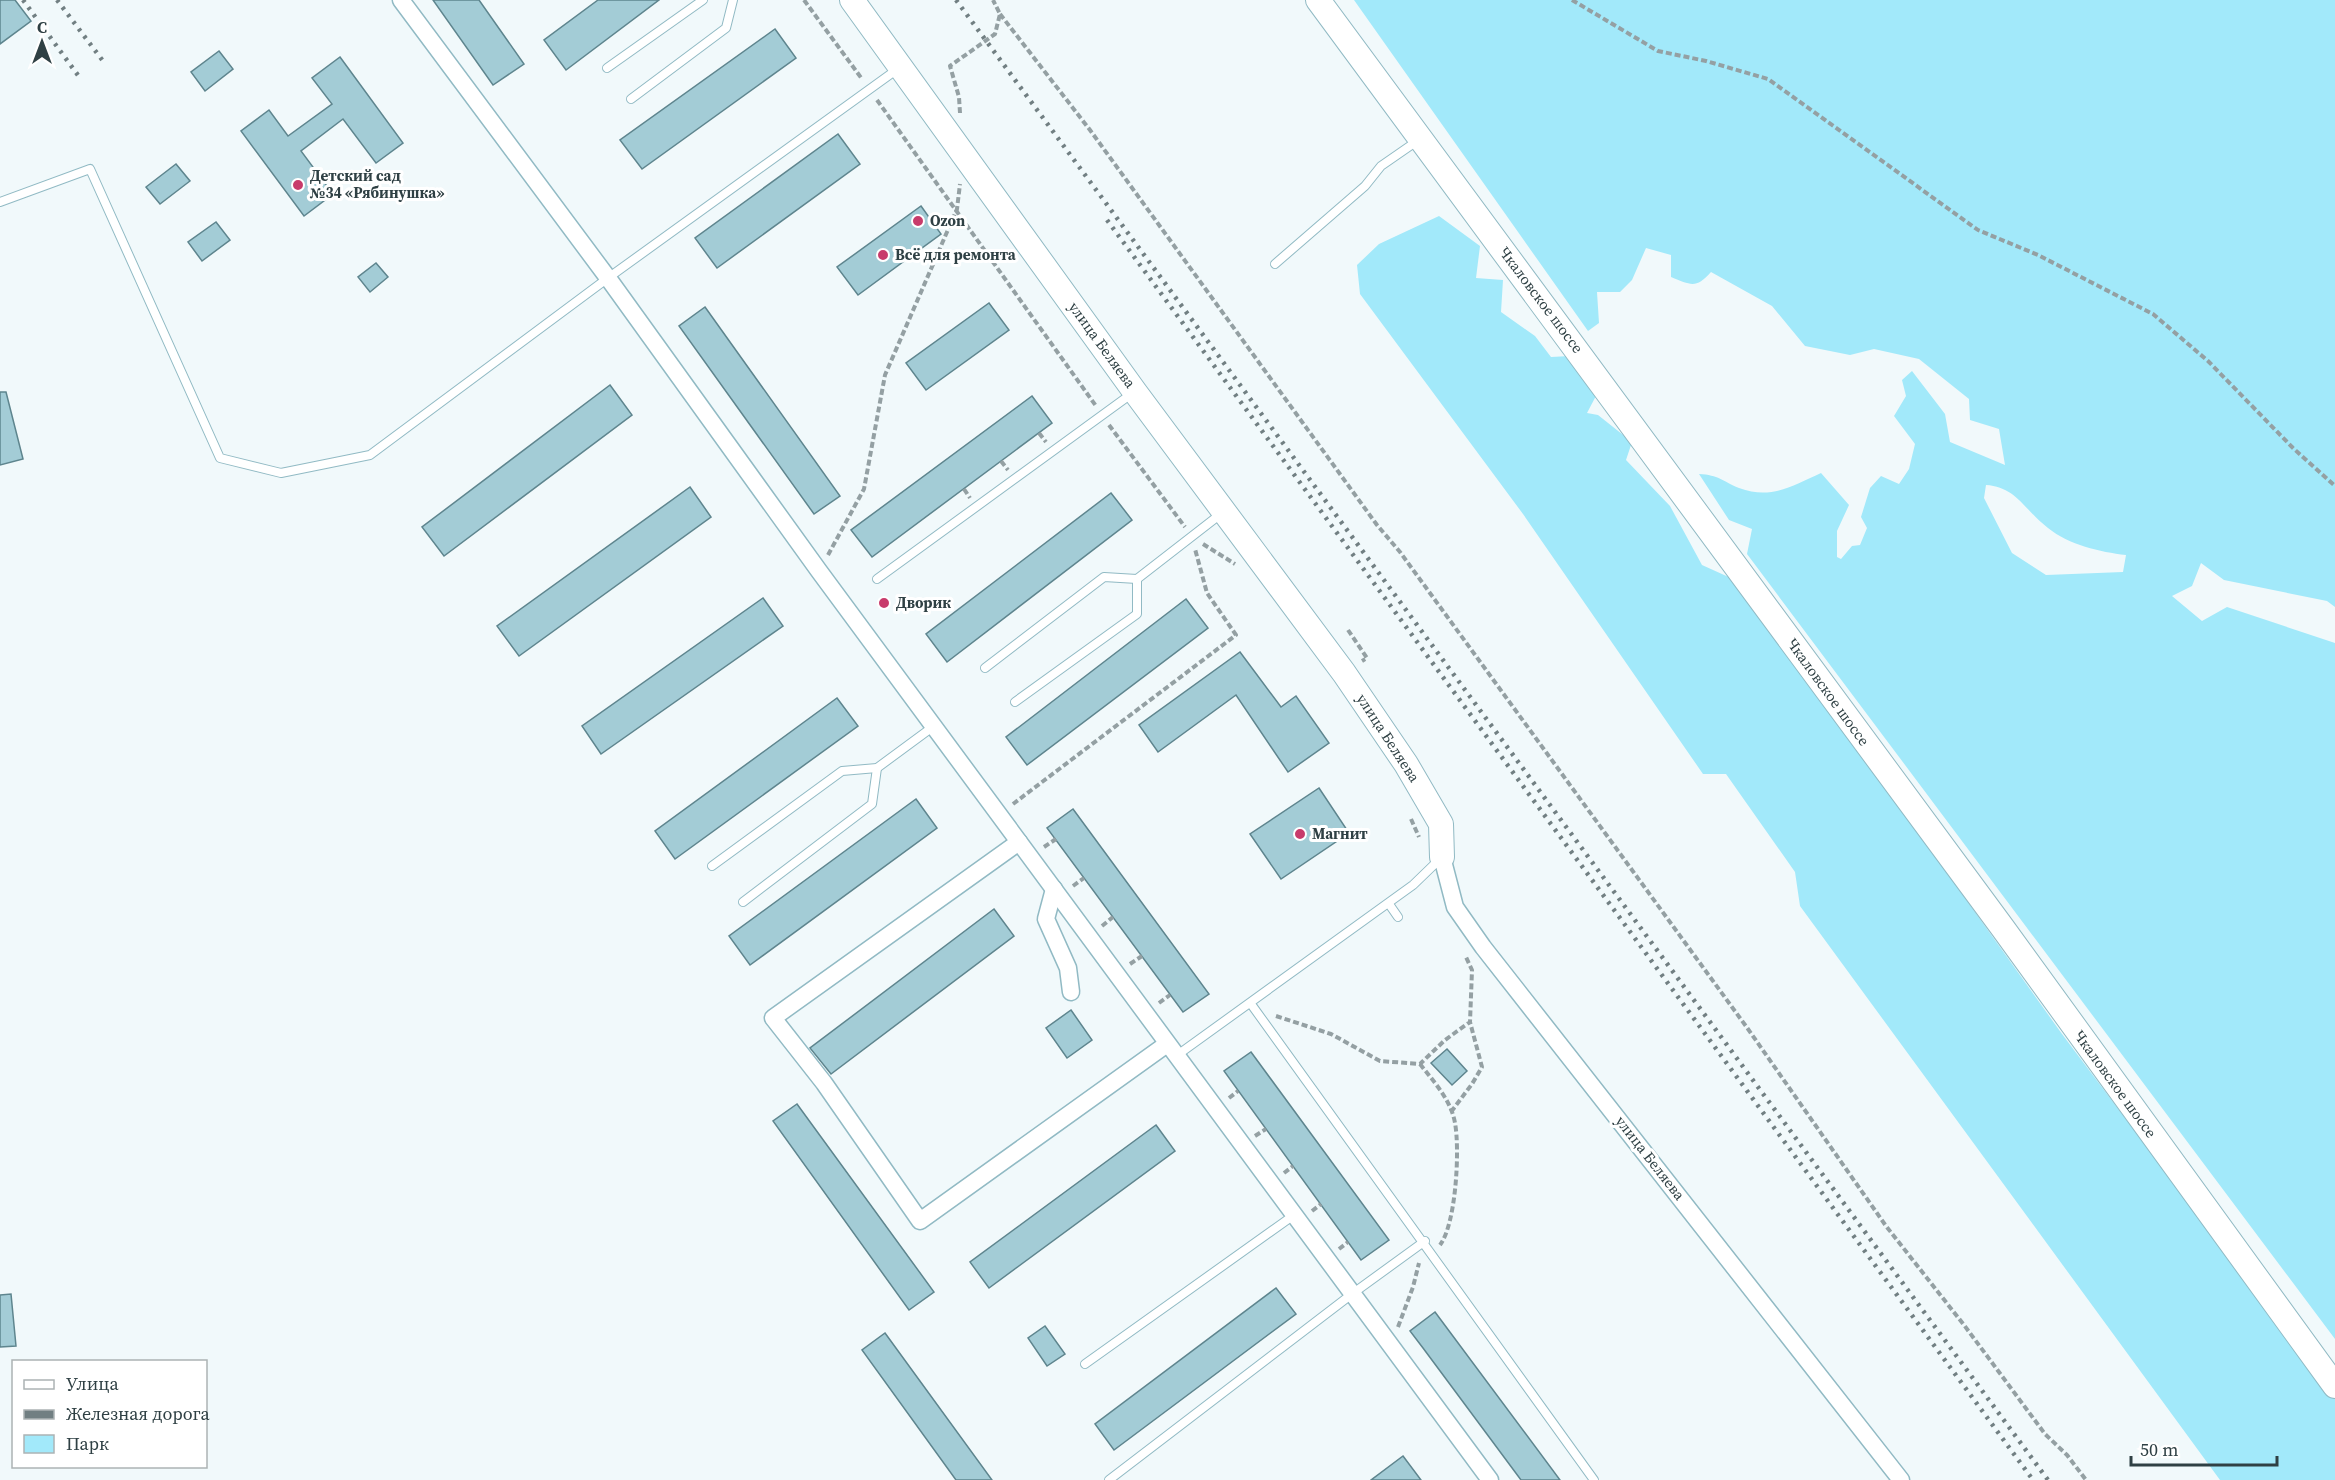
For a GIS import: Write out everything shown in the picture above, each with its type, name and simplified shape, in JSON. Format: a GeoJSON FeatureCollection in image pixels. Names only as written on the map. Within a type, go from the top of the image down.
{"type":"FeatureCollection","features":[{"type":"Feature","properties":{"kind":"street"},"geometry":{"type":"LineString","coordinates":[[401,0],[608,278],[819,571],[1490,1480]]}},
{"type":"Feature","properties":{"kind":"street","name":"улица Беляева"},"geometry":{"type":"LineString","coordinates":[[852,0],[1136,392],[1226,510],[1344,672],[1407,764],[1441,824],[1442,856],[1455,907],[1482,947],[1901,1480]]}},
{"type":"Feature","properties":{"kind":"street","name":"Чкаловское шоссе"},"geometry":{"type":"LineString","coordinates":[[1318,0],[1995,918],[2335,1386]]}},
{"type":"Feature","properties":{"kind":"street"},"geometry":{"type":"LineString","coordinates":[[1019,842],[773,1018],[824,1083],[920,1221],[1172,1050]]}},
{"type":"Feature","properties":{"kind":"street"},"geometry":{"type":"LineString","coordinates":[[1054,889],[1046,919],[1068,968],[1071,992]]}},
{"type":"Feature","properties":{"kind":"lane"},"geometry":{"type":"LineString","coordinates":[[607,68],[703,0]]}},
{"type":"Feature","properties":{"kind":"lane"},"geometry":{"type":"LineString","coordinates":[[632,99],[726,28],[733,0]]}},
{"type":"Feature","properties":{"kind":"lane"},"geometry":{"type":"LineString","coordinates":[[0,202],[90,169],[220,458],[281,472],[370,455],[608,278],[902,66]]}},
{"type":"Feature","properties":{"kind":"lane"},"geometry":{"type":"LineString","coordinates":[[1275,264],[1365,186],[1381,166],[1420,139]]}},
{"type":"Feature","properties":{"kind":"lane"},"geometry":{"type":"LineString","coordinates":[[877,579],[1136,392]]}},
{"type":"Feature","properties":{"kind":"lane"},"geometry":{"type":"LineString","coordinates":[[985,668],[1104,577],[1137,579],[1226,510]]}},
{"type":"Feature","properties":{"kind":"lane"},"geometry":{"type":"LineString","coordinates":[[1015,702],[1137,614],[1137,579]]}},
{"type":"Feature","properties":{"kind":"lane"},"geometry":{"type":"LineString","coordinates":[[712,866],[842,771],[876,768],[934,726]]}},
{"type":"Feature","properties":{"kind":"lane"},"geometry":{"type":"LineString","coordinates":[[743,902],[873,804],[876,768]]}},
{"type":"Feature","properties":{"kind":"lane"},"geometry":{"type":"LineString","coordinates":[[1172,1050],[1251,1004],[1389,904],[1413,885],[1442,856]]}},
{"type":"Feature","properties":{"kind":"lane"},"geometry":{"type":"LineString","coordinates":[[1389,904],[1398,917]]}},
{"type":"Feature","properties":{"kind":"lane"},"geometry":{"type":"LineString","coordinates":[[1251,1004],[1425,1241],[1594,1480]]}},
{"type":"Feature","properties":{"kind":"lane"},"geometry":{"type":"LineString","coordinates":[[1085,1364],[1294,1215]]}},
{"type":"Feature","properties":{"kind":"lane"},"geometry":{"type":"LineString","coordinates":[[1109,1480],[1425,1241]]}},
{"type":"Feature","properties":{"kind":"path"},"geometry":{"type":"LineString","coordinates":[[804,0],[1192,537],[1207,592],[1236,635],[999,814]]}},
{"type":"Feature","properties":{"kind":"path"},"geometry":{"type":"LineString","coordinates":[[993,0],[1000,15],[1090,130],[1748,1029],[1886,1226],[1964,1325],[2045,1434],[2067,1455],[2086,1480]]}},
{"type":"Feature","properties":{"kind":"path"},"geometry":{"type":"LineString","coordinates":[[1572,0],[1658,51],[1706,61],[1768,79],[1978,230],[2038,255],[2153,314],[2208,361],[2293,448],[2335,486]]}},
{"type":"Feature","properties":{"kind":"path"},"geometry":{"type":"LineString","coordinates":[[961,120],[959,97],[950,66],[995,34],[1000,15]]}},
{"type":"Feature","properties":{"kind":"path"},"geometry":{"type":"LineString","coordinates":[[819,571],[864,489],[885,375],[957,209],[963,154]]}},
{"type":"Feature","properties":{"kind":"path"},"geometry":{"type":"LineString","coordinates":[[1192,537],[1236,565]]}},
{"type":"Feature","properties":{"kind":"path"},"geometry":{"type":"LineString","coordinates":[[1451,1112],[1482,1067],[1470,1022]]}},
{"type":"Feature","properties":{"kind":"path"},"geometry":{"type":"LineString","coordinates":[[1388,1343],[1413,1287],[1420,1260],[1442,1244],[1454,1206],[1455,1123],[1445,1095],[1420,1064]]}},
{"type":"Feature","properties":{"kind":"green space"},"geometry":{"type":"Polygon","coordinates":[[[1354,0],[2335,0],[2335,607],[2327,601],[2224,580],[2201,563],[2192,586],[2172,596],[2202,621],[2227,607],[2335,643],[2335,1339],[1747,554],[1752,529],[1729,520],[1699,474],[1716,477],[1739,488],[1761,493],[1791,487],[1821,473],[1849,505],[1837,531],[1837,557],[1841,559],[1852,546],[1860,545],[1867,528],[1861,517],[1870,488],[1881,476],[1899,484],[1909,469],[1915,444],[1894,416],[1906,396],[1902,380],[1912,371],[1945,414],[1950,442],[2005,465],[1999,429],[1970,420],[1969,399],[1919,359],[1874,349],[1850,355],[1805,346],[1772,306],[1711,272],[1701,281],[1693,284],[1671,277],[1671,255],[1646,248],[1632,280],[1620,292],[1597,292],[1599,323],[1588,331],[1354,0]],[[1986,485],[1984,498],[2012,553],[2046,575],[2123,572],[2126,555],[2095,550],[2065,539],[2040,521],[2013,495],[1997,487],[1986,485]]]}},
{"type":"Feature","properties":{"kind":"green space"},"geometry":{"type":"Polygon","coordinates":[[[1439,216],[1480,246],[1476,278],[1503,280],[1501,312],[1535,336],[1551,357],[1570,356],[1597,394],[1587,413],[1598,415],[1632,442],[1626,460],[1670,506],[1702,565],[1733,579],[1820,695],[2062,1034],[2335,1398],[2335,1480],[2220,1480],[1800,906],[1795,872],[1726,774],[1703,774],[1523,514],[1360,294],[1357,265],[1379,244],[1439,216]]]}},
{"type":"Feature","properties":{"kind":"building"},"geometry":{"type":"Polygon","coordinates":[[[0,0],[15,0],[31,21],[0,44],[0,0]]]}},
{"type":"Feature","properties":{"kind":"building"},"geometry":{"type":"Polygon","coordinates":[[[433,0],[479,0],[524,64],[493,85],[433,0]]]}},
{"type":"Feature","properties":{"kind":"building"},"geometry":{"type":"Polygon","coordinates":[[[598,0],[659,0],[566,70],[544,40],[598,0]]]}},
{"type":"Feature","properties":{"kind":"building"},"geometry":{"type":"Polygon","coordinates":[[[775,29],[796,58],[642,169],[620,140],[775,29]]]}},
{"type":"Feature","properties":{"kind":"building"},"geometry":{"type":"Polygon","coordinates":[[[219,51],[233,69],[205,91],[191,72],[219,51]]]}},
{"type":"Feature","properties":{"kind":"building"},"geometry":{"type":"Polygon","coordinates":[[[340,57],[403,143],[376,163],[343,119],[301,151],[333,194],[304,216],[241,131],[269,110],[288,136],[332,104],[312,78],[340,57]]]}},
{"type":"Feature","properties":{"kind":"building"},"geometry":{"type":"Polygon","coordinates":[[[838,134],[860,164],[717,268],[695,238],[838,134]]]}},
{"type":"Feature","properties":{"kind":"building"},"geometry":{"type":"Polygon","coordinates":[[[176,164],[190,181],[160,204],[146,187],[176,164]]]}},
{"type":"Feature","properties":{"kind":"building"},"geometry":{"type":"Polygon","coordinates":[[[921,206],[941,234],[858,295],[837,267],[921,206]]]}},
{"type":"Feature","properties":{"kind":"building"},"geometry":{"type":"Polygon","coordinates":[[[216,222],[230,240],[202,261],[188,242],[216,222]]]}},
{"type":"Feature","properties":{"kind":"building"},"geometry":{"type":"Polygon","coordinates":[[[376,263],[388,277],[370,292],[358,277],[376,263]]]}},
{"type":"Feature","properties":{"kind":"building"},"geometry":{"type":"Polygon","coordinates":[[[989,303],[1009,330],[926,390],[906,363],[989,303]]]}},
{"type":"Feature","properties":{"kind":"building"},"geometry":{"type":"Polygon","coordinates":[[[705,307],[840,496],[814,514],[679,326],[705,307]]]}},
{"type":"Feature","properties":{"kind":"building"},"geometry":{"type":"Polygon","coordinates":[[[610,385],[632,415],[444,556],[422,527],[610,385]]]}},
{"type":"Feature","properties":{"kind":"building"},"geometry":{"type":"Polygon","coordinates":[[[0,392],[6,392],[23,459],[0,465],[0,392]]]}},
{"type":"Feature","properties":{"kind":"building"},"geometry":{"type":"Polygon","coordinates":[[[1032,396],[1052,423],[872,557],[851,530],[1032,396]]]}},
{"type":"Feature","properties":{"kind":"building"},"geometry":{"type":"Polygon","coordinates":[[[690,487],[711,517],[519,656],[497,626],[690,487]]]}},
{"type":"Feature","properties":{"kind":"building"},"geometry":{"type":"Polygon","coordinates":[[[1111,493],[1132,520],[947,662],[926,634],[1111,493]]]}},
{"type":"Feature","properties":{"kind":"building"},"geometry":{"type":"Polygon","coordinates":[[[763,598],[783,626],[601,754],[582,726],[763,598]]]}},
{"type":"Feature","properties":{"kind":"building"},"geometry":{"type":"Polygon","coordinates":[[[1186,599],[1208,628],[1027,765],[1006,737],[1186,599]]]}},
{"type":"Feature","properties":{"kind":"building"},"geometry":{"type":"Polygon","coordinates":[[[1240,652],[1281,707],[1296,696],[1329,743],[1288,772],[1236,695],[1158,752],[1139,725],[1240,652]]]}},
{"type":"Feature","properties":{"kind":"building"},"geometry":{"type":"Polygon","coordinates":[[[837,698],[858,726],[675,859],[655,831],[837,698]]]}},
{"type":"Feature","properties":{"kind":"building","name":"Магнит"},"geometry":{"type":"Polygon","coordinates":[[[1319,788],[1349,833],[1281,879],[1250,834],[1319,788]]]}},
{"type":"Feature","properties":{"kind":"building"},"geometry":{"type":"Polygon","coordinates":[[[916,799],[937,828],[750,965],[729,936],[916,799]]]}},
{"type":"Feature","properties":{"kind":"building"},"geometry":{"type":"Polygon","coordinates":[[[1073,809],[1209,994],[1183,1012],[1047,828],[1073,809]]]}},
{"type":"Feature","properties":{"kind":"building"},"geometry":{"type":"Polygon","coordinates":[[[994,909],[1014,936],[831,1074],[810,1048],[994,909]]]}},
{"type":"Feature","properties":{"kind":"building"},"geometry":{"type":"Polygon","coordinates":[[[1071,1010],[1092,1040],[1067,1058],[1046,1028],[1071,1010]]]}},
{"type":"Feature","properties":{"kind":"building"},"geometry":{"type":"Polygon","coordinates":[[[1447,1049],[1467,1071],[1452,1085],[1431,1063],[1447,1049]]]}},
{"type":"Feature","properties":{"kind":"building"},"geometry":{"type":"Polygon","coordinates":[[[1251,1052],[1389,1240],[1361,1260],[1224,1071],[1251,1052]]]}},
{"type":"Feature","properties":{"kind":"building"},"geometry":{"type":"Polygon","coordinates":[[[797,1104],[934,1292],[909,1310],[773,1121],[797,1104]]]}},
{"type":"Feature","properties":{"kind":"building"},"geometry":{"type":"Polygon","coordinates":[[[1156,1125],[1175,1151],[989,1288],[970,1262],[1156,1125]]]}},
{"type":"Feature","properties":{"kind":"building"},"geometry":{"type":"Polygon","coordinates":[[[1276,1288],[1296,1314],[1114,1450],[1095,1424],[1276,1288]]]}},
{"type":"Feature","properties":{"kind":"building"},"geometry":{"type":"Polygon","coordinates":[[[11,1294],[16,1346],[0,1347],[0,1295],[11,1294]]]}},
{"type":"Feature","properties":{"kind":"building"},"geometry":{"type":"Polygon","coordinates":[[[1435,1312],[1560,1480],[1521,1480],[1410,1331],[1435,1312]]]}},
{"type":"Feature","properties":{"kind":"building"},"geometry":{"type":"Polygon","coordinates":[[[1045,1326],[1065,1354],[1047,1366],[1028,1338],[1045,1326]]]}},
{"type":"Feature","properties":{"kind":"building"},"geometry":{"type":"Polygon","coordinates":[[[885,1333],[992,1480],[956,1480],[862,1350],[885,1333]]]}},
{"type":"Feature","properties":{"kind":"building"},"geometry":{"type":"Polygon","coordinates":[[[1403,1456],[1421,1480],[1371,1480],[1403,1456]]]}},
{"type":"Feature","properties":{"kind":"railway"},"geometry":{"type":"LineString","coordinates":[[23,0],[80,78]]}},
{"type":"Feature","properties":{"kind":"railway"},"geometry":{"type":"LineString","coordinates":[[57,0],[103,61]]}},
{"type":"Feature","properties":{"kind":"railway"},"geometry":{"type":"LineString","coordinates":[[956,0],[2048,1480]]}},
{"type":"Feature","properties":{"kind":"railway"},"geometry":{"type":"LineString","coordinates":[[1107,220],[2033,1480]]}},
{"type":"Feature","properties":{"kind":"place","name":"Детский сад №34 «Рябинушка»"},"geometry":{"type":"Point","coordinates":[298,185]}},
{"type":"Feature","properties":{"kind":"place","name":"Ozon"},"geometry":{"type":"Point","coordinates":[918,221]}},
{"type":"Feature","properties":{"kind":"place","name":"Всё для ремонта"},"geometry":{"type":"Point","coordinates":[883,255]}},
{"type":"Feature","properties":{"kind":"place","name":"Дворик"},"geometry":{"type":"Point","coordinates":[884,603]}},
{"type":"Feature","properties":{"kind":"place","name":"Магнит"},"geometry":{"type":"Point","coordinates":[1300,834]}}]}
